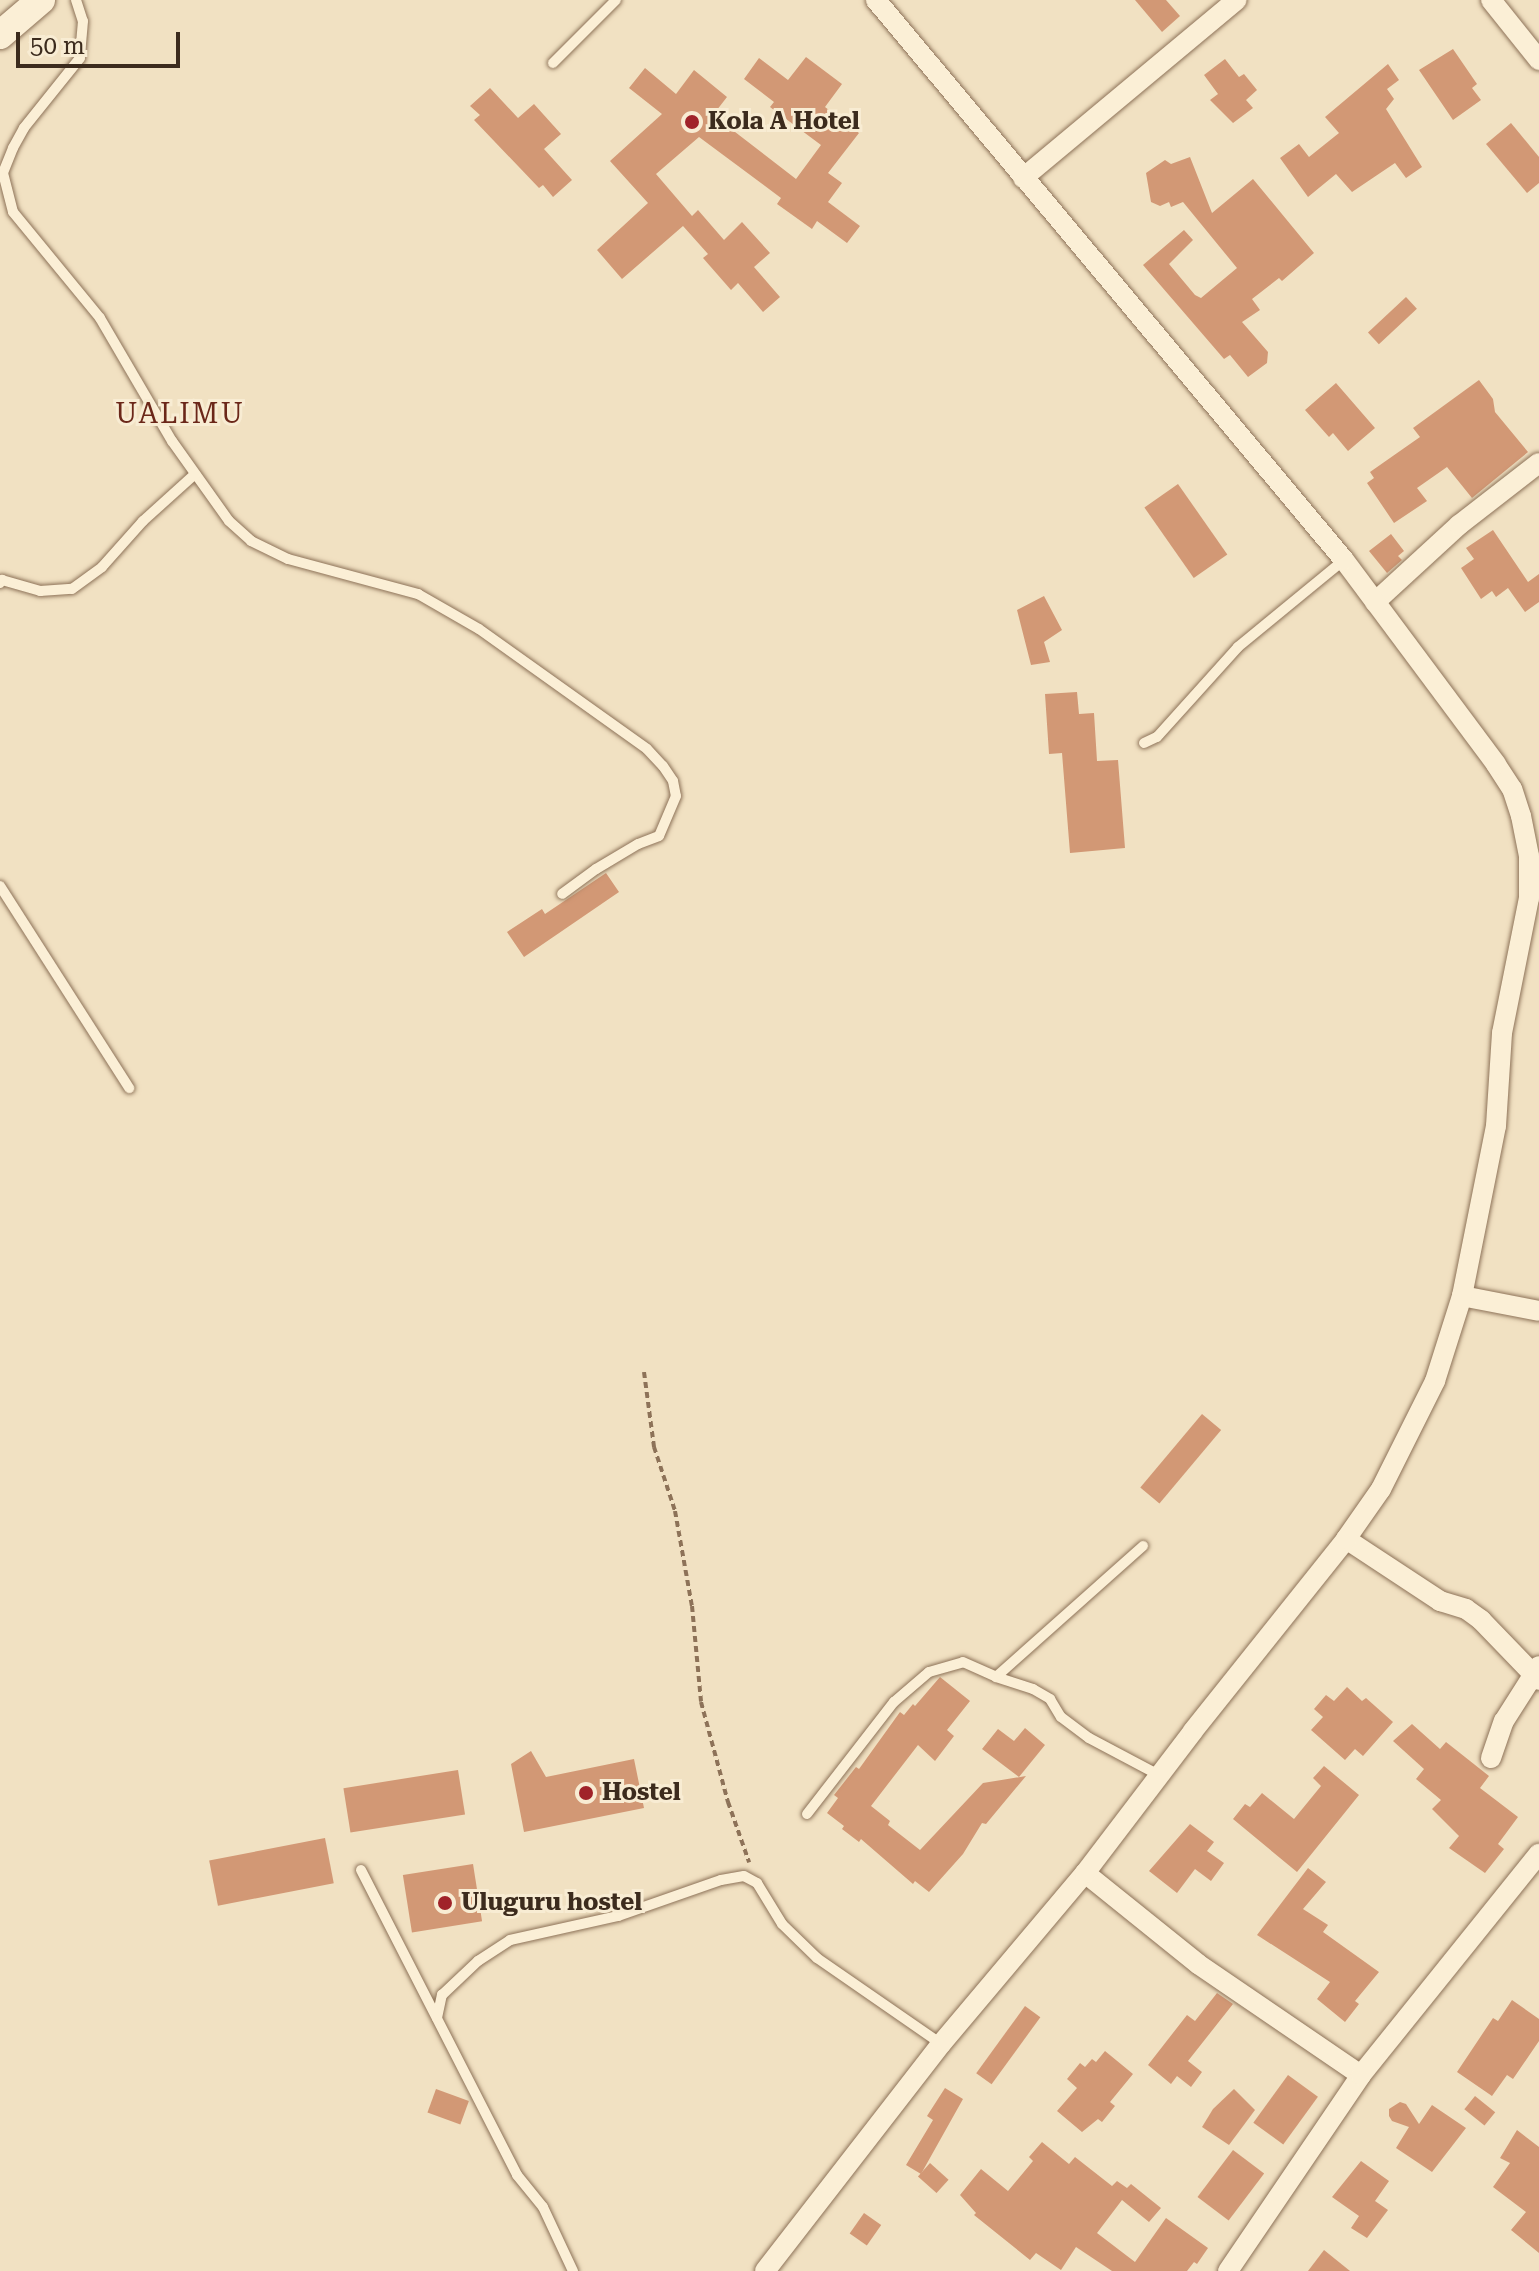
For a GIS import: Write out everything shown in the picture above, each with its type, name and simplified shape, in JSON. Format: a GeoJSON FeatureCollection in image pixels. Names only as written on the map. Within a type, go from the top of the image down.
{"type":"FeatureCollection","features":[{"type":"Feature","properties":{"kind":"main road"},"geometry":{"type":"LineString","coordinates":[[0,35],[41,0]]}},
{"type":"Feature","properties":{"kind":"street"},"geometry":{"type":"LineString","coordinates":[[765,2271],[941,2044],[1085,1873],[1346,1539],[1381,1489],[1435,1381],[1462,1296],[1496,1126],[1502,1033],[1534,899],[1529,856],[1512,789],[1344,560],[876,0]]}},
{"type":"Feature","properties":{"kind":"street"},"geometry":{"type":"LineString","coordinates":[[1023,178],[1237,0]]}},
{"type":"Feature","properties":{"kind":"street"},"geometry":{"type":"LineString","coordinates":[[1491,0],[1539,60]]}},
{"type":"Feature","properties":{"kind":"street"},"geometry":{"type":"LineString","coordinates":[[1375,602],[1459,525],[1539,463]]}},
{"type":"Feature","properties":{"kind":"street"},"geometry":{"type":"LineString","coordinates":[[1462,1296],[1539,1311]]}},
{"type":"Feature","properties":{"kind":"street"},"geometry":{"type":"LineString","coordinates":[[1346,1539],[1440,1601],[1473,1614],[1492,1628],[1537,1673],[1504,1721],[1491,1758]]}},
{"type":"Feature","properties":{"kind":"street"},"geometry":{"type":"LineString","coordinates":[[1228,2271],[1361,2075],[1539,1854]]}},
{"type":"Feature","properties":{"kind":"street"},"geometry":{"type":"LineString","coordinates":[[1085,1873],[1198,1964],[1361,2075]]}},
{"type":"Feature","properties":{"kind":"lane"},"geometry":{"type":"LineString","coordinates":[[76,0],[83,21],[80,58],[24,128],[3,173],[13,212],[100,318],[195,474],[229,521],[251,541],[288,559],[418,594],[479,629],[647,749],[663,766],[673,781],[676,796],[659,836],[617,857],[562,894]]}},
{"type":"Feature","properties":{"kind":"lane"},"geometry":{"type":"LineString","coordinates":[[553,63],[616,0]]}},
{"type":"Feature","properties":{"kind":"lane"},"geometry":{"type":"LineString","coordinates":[[1,578],[40,591],[72,589],[102,567],[143,521],[195,474]]}},
{"type":"Feature","properties":{"kind":"lane"},"geometry":{"type":"LineString","coordinates":[[1144,743],[1157,737],[1238,647],[1344,560]]}},
{"type":"Feature","properties":{"kind":"lane"},"geometry":{"type":"LineString","coordinates":[[0,886],[129,1088]]}},
{"type":"Feature","properties":{"kind":"lane"},"geometry":{"type":"LineString","coordinates":[[996,1677],[1143,1546]]}},
{"type":"Feature","properties":{"kind":"lane"},"geometry":{"type":"LineString","coordinates":[[807,1814],[894,1702],[929,1672],[963,1662],[1033,1689],[1050,1699],[1061,1717],[1089,1738],[1161,1776]]}},
{"type":"Feature","properties":{"kind":"lane"},"geometry":{"type":"LineString","coordinates":[[361,1870],[517,2175],[543,2207],[573,2271]]}},
{"type":"Feature","properties":{"kind":"lane"},"geometry":{"type":"LineString","coordinates":[[437,2018],[442,1995],[478,1961],[510,1940],[618,1916],[721,1880],[744,1876],[757,1883],[782,1924],[817,1958],[941,2044]]}},
{"type":"Feature","properties":{"kind":"path"},"geometry":{"type":"LineString","coordinates":[[644,1372],[654,1447],[675,1511],[692,1606],[701,1702],[728,1802],[757,1883]]}},
{"type":"Feature","properties":{"kind":"building"},"geometry":{"type":"Polygon","coordinates":[[[1135,0],[1166,0],[1180,16],[1162,32],[1135,0]]]}},
{"type":"Feature","properties":{"kind":"building"},"geometry":{"type":"Polygon","coordinates":[[[1453,49],[1477,84],[1472,88],[1481,100],[1453,120],[1419,70],[1453,49]]]}},
{"type":"Feature","properties":{"kind":"building"},"geometry":{"type":"Polygon","coordinates":[[[806,57],[842,84],[825,107],[859,133],[828,173],[842,183],[828,202],[860,226],[847,243],[817,221],[812,229],[777,204],[781,198],[699,137],[656,174],[692,216],[698,210],[724,240],[742,222],[770,253],[754,267],[780,297],[763,312],[738,283],[731,290],[703,258],[708,254],[683,226],[622,279],[597,250],[648,203],[610,161],[662,114],[629,88],[645,68],[676,94],[694,70],[727,97],[713,115],[796,179],[821,145],[770,107],[774,102],[744,79],[759,58],[788,80],[806,57]]]}},
{"type":"Feature","properties":{"kind":"building"},"geometry":{"type":"Polygon","coordinates":[[[1225,59],[1239,77],[1244,74],[1257,90],[1246,100],[1253,108],[1233,123],[1210,100],[1218,94],[1204,75],[1225,59]]]}},
{"type":"Feature","properties":{"kind":"building"},"geometry":{"type":"Polygon","coordinates":[[[1388,64],[1399,80],[1387,89],[1394,99],[1386,109],[1422,167],[1406,178],[1395,163],[1352,192],[1336,174],[1308,197],[1280,158],[1299,144],[1309,157],[1339,133],[1325,117],[1388,64]]]}},
{"type":"Feature","properties":{"kind":"building"},"geometry":{"type":"Polygon","coordinates":[[[490,88],[518,118],[534,104],[561,134],[544,149],[572,180],[553,197],[543,185],[539,188],[474,120],[480,115],[470,106],[490,88]]]}},
{"type":"Feature","properties":{"kind":"building"},"geometry":{"type":"Polygon","coordinates":[[[1511,123],[1539,157],[1539,183],[1527,193],[1486,144],[1511,123]]]}},
{"type":"Feature","properties":{"kind":"building"},"geometry":{"type":"Polygon","coordinates":[[[1190,157],[1212,213],[1253,179],[1314,253],[1282,281],[1279,278],[1252,299],[1260,310],[1242,322],[1268,352],[1267,363],[1248,377],[1230,355],[1224,359],[1143,265],[1184,230],[1193,240],[1169,264],[1195,295],[1201,298],[1237,268],[1183,202],[1171,207],[1169,202],[1160,206],[1151,202],[1146,173],[1165,160],[1171,164],[1190,157]]]}},
{"type":"Feature","properties":{"kind":"building"},"geometry":{"type":"Polygon","coordinates":[[[1406,297],[1417,309],[1379,344],[1368,332],[1406,297]]]}},
{"type":"Feature","properties":{"kind":"building"},"geometry":{"type":"Polygon","coordinates":[[[1479,380],[1493,399],[1495,412],[1528,452],[1472,498],[1447,467],[1417,488],[1427,501],[1394,523],[1367,483],[1374,478],[1370,472],[1420,437],[1413,428],[1479,380]]]}},
{"type":"Feature","properties":{"kind":"building"},"geometry":{"type":"Polygon","coordinates":[[[1336,383],[1375,428],[1348,451],[1333,433],[1329,437],[1305,410],[1336,383]]]}},
{"type":"Feature","properties":{"kind":"building"},"geometry":{"type":"Polygon","coordinates":[[[1178,484],[1227,554],[1194,578],[1144,508],[1178,484]]]}},
{"type":"Feature","properties":{"kind":"building"},"geometry":{"type":"Polygon","coordinates":[[[1493,530],[1528,582],[1539,574],[1539,602],[1525,612],[1508,588],[1496,597],[1492,591],[1481,599],[1461,568],[1474,559],[1466,548],[1493,530]]]}},
{"type":"Feature","properties":{"kind":"building"},"geometry":{"type":"Polygon","coordinates":[[[1391,534],[1404,551],[1398,556],[1402,560],[1387,573],[1369,551],[1391,534]]]}},
{"type":"Feature","properties":{"kind":"building"},"geometry":{"type":"Polygon","coordinates":[[[1044,596],[1062,630],[1044,642],[1050,662],[1031,665],[1017,610],[1044,596]]]}},
{"type":"Feature","properties":{"kind":"building"},"geometry":{"type":"Polygon","coordinates":[[[1077,692],[1079,714],[1094,713],[1097,761],[1118,760],[1125,848],[1070,853],[1062,753],[1049,754],[1045,694],[1077,692]]]}},
{"type":"Feature","properties":{"kind":"building"},"geometry":{"type":"Polygon","coordinates":[[[606,873],[619,892],[524,957],[507,932],[542,909],[545,914],[606,873]]]}},
{"type":"Feature","properties":{"kind":"building"},"geometry":{"type":"Polygon","coordinates":[[[1202,1414],[1221,1430],[1159,1504],[1140,1488],[1202,1414]]]}},
{"type":"Feature","properties":{"kind":"building"},"geometry":{"type":"Polygon","coordinates":[[[940,1677],[970,1701],[947,1730],[954,1736],[935,1761],[918,1745],[871,1806],[890,1821],[888,1825],[920,1850],[983,1783],[1026,1776],[986,1824],[982,1823],[963,1854],[929,1892],[915,1881],[913,1884],[861,1839],[859,1842],[842,1829],[844,1826],[827,1813],[838,1798],[834,1795],[856,1767],[859,1769],[900,1712],[904,1715],[913,1704],[915,1706],[940,1677]]]}},
{"type":"Feature","properties":{"kind":"building"},"geometry":{"type":"Polygon","coordinates":[[[1347,1687],[1362,1701],[1366,1698],[1393,1722],[1363,1756],[1355,1749],[1345,1760],[1311,1730],[1323,1717],[1314,1709],[1326,1695],[1334,1701],[1347,1687]]]}},
{"type":"Feature","properties":{"kind":"building"},"geometry":{"type":"Polygon","coordinates":[[[1412,1724],[1440,1749],[1446,1742],[1489,1776],[1480,1788],[1518,1817],[1498,1844],[1504,1849],[1485,1873],[1449,1848],[1459,1836],[1432,1809],[1441,1800],[1416,1779],[1424,1769],[1393,1741],[1412,1724]]]}},
{"type":"Feature","properties":{"kind":"building"},"geometry":{"type":"Polygon","coordinates":[[[1025,1728],[1045,1745],[1019,1777],[982,1749],[998,1729],[1014,1741],[1025,1728]]]}},
{"type":"Feature","properties":{"kind":"building","name":"Uluguru hostel"},"geometry":{"type":"Polygon","coordinates":[[[531,1751],[546,1777],[634,1759],[644,1808],[524,1832],[511,1764],[531,1751]]]}},
{"type":"Feature","properties":{"kind":"building"},"geometry":{"type":"Polygon","coordinates":[[[1324,1766],[1359,1795],[1297,1872],[1233,1819],[1245,1804],[1250,1807],[1262,1793],[1294,1819],[1321,1786],[1313,1778],[1324,1766]]]}},
{"type":"Feature","properties":{"kind":"building"},"geometry":{"type":"Polygon","coordinates":[[[458,1770],[465,1814],[350,1833],[343,1788],[458,1770]]]}},
{"type":"Feature","properties":{"kind":"building"},"geometry":{"type":"Polygon","coordinates":[[[1190,1824],[1214,1842],[1207,1851],[1224,1863],[1211,1881],[1195,1869],[1177,1893],[1149,1871],[1190,1824]]]}},
{"type":"Feature","properties":{"kind":"building"},"geometry":{"type":"Polygon","coordinates":[[[325,1838],[334,1883],[218,1906],[209,1861],[325,1838]]]}},
{"type":"Feature","properties":{"kind":"building"},"geometry":{"type":"Polygon","coordinates":[[[473,1864],[482,1921],[412,1932],[403,1875],[473,1864]]]}},
{"type":"Feature","properties":{"kind":"building"},"geometry":{"type":"Polygon","coordinates":[[[1308,1868],[1326,1882],[1303,1909],[1328,1925],[1323,1932],[1379,1972],[1355,2001],[1359,2004],[1345,2022],[1317,1999],[1330,1982],[1257,1935],[1308,1868]]]}},
{"type":"Feature","properties":{"kind":"building"},"geometry":{"type":"Polygon","coordinates":[[[1217,1993],[1233,2004],[1188,2061],[1202,2072],[1191,2087],[1177,2076],[1171,2084],[1148,2065],[1187,2015],[1195,2021],[1217,1993]]]}},
{"type":"Feature","properties":{"kind":"building"},"geometry":{"type":"Polygon","coordinates":[[[1512,2000],[1539,2019],[1539,2041],[1513,2079],[1507,2075],[1492,2096],[1457,2072],[1493,2018],[1498,2021],[1512,2000]]]}},
{"type":"Feature","properties":{"kind":"building"},"geometry":{"type":"Polygon","coordinates":[[[1025,2006],[1040,2017],[992,2084],[976,2073],[1025,2006]]]}},
{"type":"Feature","properties":{"kind":"building"},"geometry":{"type":"Polygon","coordinates":[[[1105,2051],[1133,2074],[1110,2102],[1115,2106],[1102,2122],[1098,2119],[1082,2132],[1057,2111],[1077,2088],[1067,2079],[1080,2063],[1085,2067],[1092,2059],[1096,2062],[1105,2051]]]}},
{"type":"Feature","properties":{"kind":"building"},"geometry":{"type":"Polygon","coordinates":[[[1288,2075],[1318,2097],[1283,2144],[1253,2123],[1288,2075]]]}},
{"type":"Feature","properties":{"kind":"building"},"geometry":{"type":"Polygon","coordinates":[[[945,2088],[963,2099],[921,2174],[906,2165],[933,2120],[927,2116],[945,2088]]]}},
{"type":"Feature","properties":{"kind":"building"},"geometry":{"type":"Polygon","coordinates":[[[436,2089],[469,2101],[460,2124],[427,2112],[436,2089]]]}},
{"type":"Feature","properties":{"kind":"building"},"geometry":{"type":"Polygon","coordinates":[[[1234,2089],[1255,2110],[1229,2145],[1202,2127],[1213,2109],[1234,2089]]]}},
{"type":"Feature","properties":{"kind":"building"},"geometry":{"type":"Polygon","coordinates":[[[1475,2096],[1495,2112],[1485,2126],[1464,2109],[1475,2096]]]}},
{"type":"Feature","properties":{"kind":"building"},"geometry":{"type":"Polygon","coordinates":[[[1400,2102],[1406,2104],[1419,2124],[1432,2105],[1466,2128],[1432,2172],[1396,2148],[1409,2127],[1392,2121],[1389,2116],[1389,2109],[1400,2102]]]}},
{"type":"Feature","properties":{"kind":"building"},"geometry":{"type":"Polygon","coordinates":[[[1517,2130],[1539,2147],[1539,2253],[1511,2230],[1526,2212],[1493,2187],[1510,2163],[1500,2158],[1517,2130]]]}},
{"type":"Feature","properties":{"kind":"building"},"geometry":{"type":"Polygon","coordinates":[[[1042,2142],[1069,2164],[1075,2157],[1112,2186],[1117,2181],[1127,2188],[1131,2184],[1161,2208],[1149,2222],[1122,2200],[1097,2233],[1135,2262],[1166,2218],[1208,2248],[1197,2264],[1194,2262],[1187,2271],[1112,2271],[1076,2247],[1061,2270],[1036,2253],[1030,2260],[974,2215],[976,2213],[960,2195],[981,2169],[1008,2191],[1033,2161],[1029,2157],[1042,2142]]]}},
{"type":"Feature","properties":{"kind":"building"},"geometry":{"type":"Polygon","coordinates":[[[1233,2150],[1264,2173],[1229,2221],[1197,2197],[1233,2150]]]}},
{"type":"Feature","properties":{"kind":"building"},"geometry":{"type":"Polygon","coordinates":[[[1361,2161],[1389,2181],[1375,2201],[1388,2210],[1367,2238],[1351,2228],[1359,2216],[1332,2197],[1361,2161]]]}},
{"type":"Feature","properties":{"kind":"building"},"geometry":{"type":"Polygon","coordinates":[[[930,2163],[949,2180],[937,2193],[918,2176],[930,2163]]]}},
{"type":"Feature","properties":{"kind":"building"},"geometry":{"type":"Polygon","coordinates":[[[864,2213],[881,2225],[867,2246],[850,2233],[864,2213]]]}},
{"type":"Feature","properties":{"kind":"building"},"geometry":{"type":"Polygon","coordinates":[[[1324,2250],[1350,2271],[1308,2271],[1324,2250]]]}},
{"type":"Feature","properties":{"kind":"place","name":"Kola A Hotel"},"geometry":{"type":"Point","coordinates":[692,122]}},
{"type":"Feature","properties":{"kind":"place","name":"Hostel"},"geometry":{"type":"Point","coordinates":[586,1793]}},
{"type":"Feature","properties":{"kind":"place","name":"Uluguru hostel"},"geometry":{"type":"Point","coordinates":[445,1903]}},
{"type":"Feature","properties":{"kind":"district","name":"UALIMU"},"geometry":{"type":"Point","coordinates":[180,414]}}]}
